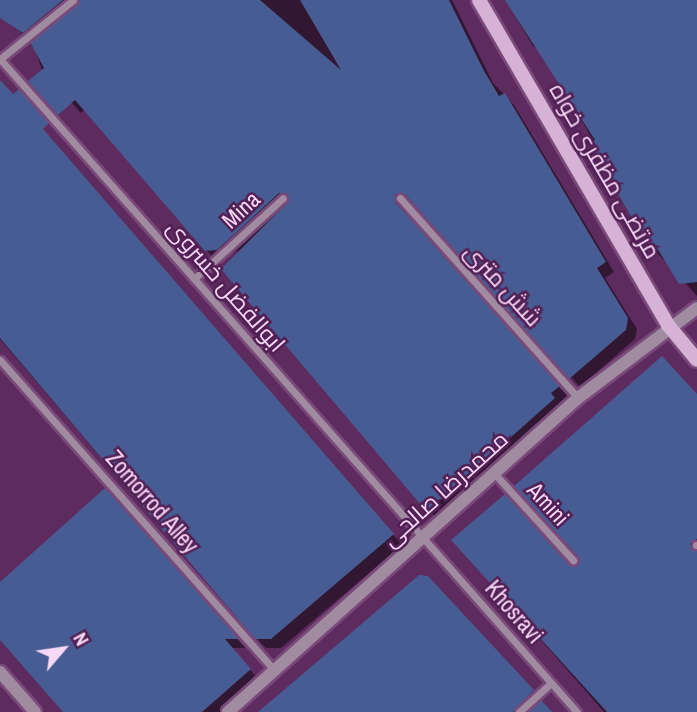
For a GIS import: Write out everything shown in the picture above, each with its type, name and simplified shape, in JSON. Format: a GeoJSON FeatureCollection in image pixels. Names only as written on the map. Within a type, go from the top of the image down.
{"type":"FeatureCollection","features":[{"type":"Feature","properties":{"kind":"main road","name":"مرتضی مظفری خواه"},"geometry":{"type":"LineString","coordinates":[[479,0],[668,325],[697,360]]}},
{"type":"Feature","properties":{"kind":"street"},"geometry":{"type":"LineString","coordinates":[[0,59],[73,0]]}},
{"type":"Feature","properties":{"kind":"street","name":"ابوالفضل خسروی"},"geometry":{"type":"LineString","coordinates":[[0,59],[423,538]]}},
{"type":"Feature","properties":{"kind":"street","name":"Mina"},"geometry":{"type":"LineString","coordinates":[[194,279],[283,198]]}},
{"type":"Feature","properties":{"kind":"street","name":"شش متری"},"geometry":{"type":"LineString","coordinates":[[400,198],[578,398]]}},
{"type":"Feature","properties":{"kind":"street","name":"محمدرضا صالحی"},"geometry":{"type":"LineString","coordinates":[[229,712],[578,398],[668,325],[697,308]]}},
{"type":"Feature","properties":{"kind":"street","name":"Zomorrod Alley"},"geometry":{"type":"LineString","coordinates":[[0,360],[275,671]]}},
{"type":"Feature","properties":{"kind":"street","name":"Amini"},"geometry":{"type":"LineString","coordinates":[[494,473],[573,560]]}},
{"type":"Feature","properties":{"kind":"street","name":"Khosravi"},"geometry":{"type":"LineString","coordinates":[[423,538],[576,712]]}},
{"type":"Feature","properties":{"kind":"street"},"geometry":{"type":"LineString","coordinates":[[0,672],[35,712]]}},
{"type":"Feature","properties":{"kind":"street"},"geometry":{"type":"LineString","coordinates":[[519,712],[551,683]]}},
{"type":"Feature","properties":{"kind":"building"},"geometry":{"type":"Polygon","coordinates":[[[0,0],[63,0],[23,33],[0,18],[0,0]]]}},
{"type":"Feature","properties":{"kind":"building"},"geometry":{"type":"Polygon","coordinates":[[[79,0],[260,0],[341,70],[300,0],[449,0],[484,71],[499,96],[505,93],[606,262],[597,268],[628,318],[626,330],[569,379],[405,194],[395,194],[395,202],[560,386],[551,393],[555,398],[427,512],[221,269],[287,203],[287,193],[279,193],[217,250],[205,251],[75,100],[58,115],[28,81],[44,68],[30,42],[79,0]]]}},
{"type":"Feature","properties":{"kind":"building"},"geometry":{"type":"Polygon","coordinates":[[[505,0],[697,0],[697,282],[679,284],[654,243],[649,247],[589,144],[595,140],[505,0]]]}},
{"type":"Feature","properties":{"kind":"building"},"geometry":{"type":"Polygon","coordinates":[[[0,80],[13,94],[19,89],[49,123],[43,129],[394,534],[271,639],[255,639],[0,338],[0,80]]]}},
{"type":"Feature","properties":{"kind":"building"},"geometry":{"type":"Polygon","coordinates":[[[662,356],[697,394],[697,539],[690,544],[697,551],[697,712],[607,712],[451,540],[505,494],[568,564],[577,565],[578,556],[514,486],[662,356]]]}},
{"type":"Feature","properties":{"kind":"building"},"geometry":{"type":"Polygon","coordinates":[[[105,488],[239,639],[225,639],[251,669],[202,712],[63,712],[0,640],[0,582],[105,488]]]}},
{"type":"Feature","properties":{"kind":"building"},"geometry":{"type":"Polygon","coordinates":[[[419,575],[428,576],[534,690],[513,712],[258,712],[419,575]]]}},
{"type":"Feature","properties":{"kind":"building"},"geometry":{"type":"Polygon","coordinates":[[[541,700],[552,712],[528,712],[541,700]]]}}]}
